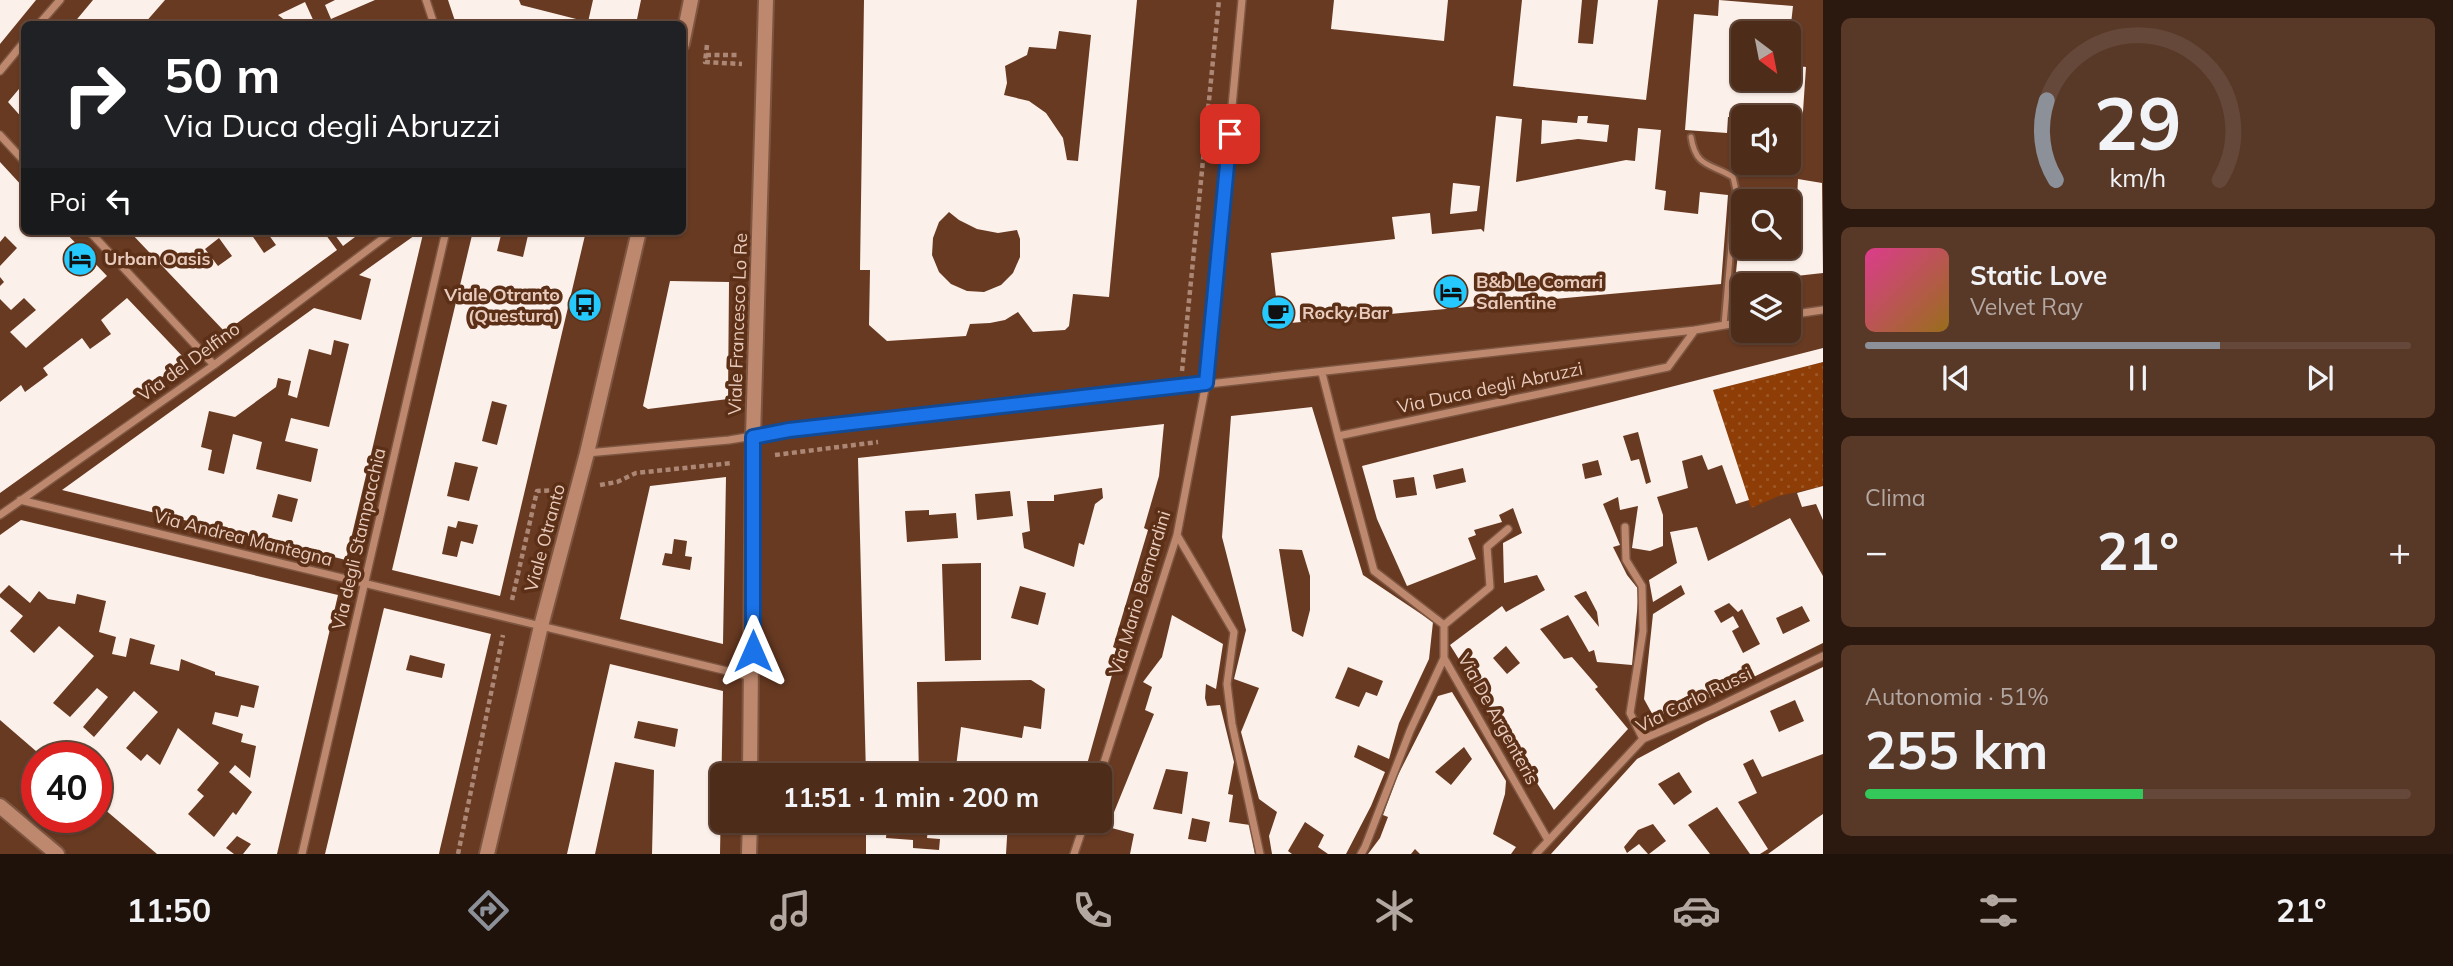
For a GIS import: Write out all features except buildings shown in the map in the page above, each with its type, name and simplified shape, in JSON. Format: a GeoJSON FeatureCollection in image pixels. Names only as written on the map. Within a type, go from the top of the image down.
{"type":"FeatureCollection","features":[{"type":"Feature","properties":{"kind":"street"},"geometry":{"type":"LineString","coordinates":[[42,21],[60,0]]}},
{"type":"Feature","properties":{"kind":"street"},"geometry":{"type":"LineString","coordinates":[[426,0],[433,21]]}},
{"type":"Feature","properties":{"kind":"street"},"geometry":{"type":"LineString","coordinates":[[686,24],[691,0]]}},
{"type":"Feature","properties":{"kind":"street","name":"Viale Francesco Lo Re"},"geometry":{"type":"LineString","coordinates":[[750,763],[753,437],[766,0]]}},
{"type":"Feature","properties":{"kind":"street","name":"Via Mario Bernardini"},"geometry":{"type":"LineString","coordinates":[[1104,763],[1177,535],[1206,383],[1242,0]]}},
{"type":"Feature","properties":{"kind":"street"},"geometry":{"type":"LineString","coordinates":[[0,71],[21,46]]}},
{"type":"Feature","properties":{"kind":"street"},"geometry":{"type":"LineString","coordinates":[[0,135],[21,158]]}},
{"type":"Feature","properties":{"kind":"street"},"geometry":{"type":"LineString","coordinates":[[93,235],[214,365]]}},
{"type":"Feature","properties":{"kind":"street","name":"Via del Delfino"},"geometry":{"type":"LineString","coordinates":[[0,515],[214,365],[388,235]]}},
{"type":"Feature","properties":{"kind":"street","name":"Via degli Stampacchia"},"geometry":{"type":"LineString","coordinates":[[302,854],[445,235]]}},
{"type":"Feature","properties":{"kind":"street","name":"Viale Otranto"},"geometry":{"type":"LineString","coordinates":[[487,854],[638,235]]}},
{"type":"Feature","properties":{"kind":"street"},"geometry":{"type":"LineString","coordinates":[[1801,313],[1823,310]]}},
{"type":"Feature","properties":{"kind":"street","name":"Via Duca degli Abruzzi"},"geometry":{"type":"LineString","coordinates":[[587,453],[753,437],[789,430],[1206,383],[1321,373],[1731,324]]}},
{"type":"Feature","properties":{"kind":"street","name":"Via Duca degli Abruzzi"},"geometry":{"type":"LineString","coordinates":[[1338,436],[1668,367],[1695,330]]}},
{"type":"Feature","properties":{"kind":"street"},"geometry":{"type":"LineString","coordinates":[[1321,373],[1374,571],[1444,625],[1490,586],[1487,547],[1508,529]]}},
{"type":"Feature","properties":{"kind":"street","name":"Via Andrea Mantegna"},"geometry":{"type":"LineString","coordinates":[[20,500],[752,678]]}},
{"type":"Feature","properties":{"kind":"street"},"geometry":{"type":"LineString","coordinates":[[1625,527],[1626,560],[1642,586],[1642,620],[1630,713],[1643,738]]}},
{"type":"Feature","properties":{"kind":"street"},"geometry":{"type":"LineString","coordinates":[[1177,535],[1234,632],[1227,684],[1232,724],[1260,854]]}},
{"type":"Feature","properties":{"kind":"street","name":"Via De Argenteris"},"geometry":{"type":"LineString","coordinates":[[1444,625],[1444,658],[1548,840]]}},
{"type":"Feature","properties":{"kind":"street","name":"Via Carlo Russi"},"geometry":{"type":"LineString","coordinates":[[1536,854],[1643,738],[1713,709],[1823,656]]}},
{"type":"Feature","properties":{"kind":"street"},"geometry":{"type":"LineString","coordinates":[[1360,854],[1366,847],[1410,731],[1444,658]]}},
{"type":"Feature","properties":{"kind":"street"},"geometry":{"type":"LineString","coordinates":[[0,806],[57,854]]}},
{"type":"Feature","properties":{"kind":"street"},"geometry":{"type":"LineString","coordinates":[[749,854],[750,833]]}},
{"type":"Feature","properties":{"kind":"street"},"geometry":{"type":"LineString","coordinates":[[1073,854],[1081,833]]}},
{"type":"Feature","properties":{"kind":"lane"},"geometry":{"type":"LineString","coordinates":[[1691,137],[1694,152],[1704,165],[1720,169],[1732,177],[1736,190],[1724,325]]}},
{"type":"Feature","properties":{"kind":"path"},"geometry":{"type":"LineString","coordinates":[[1180,387],[1219,0]]}},
{"type":"Feature","properties":{"kind":"path"},"geometry":{"type":"LineString","coordinates":[[709,34],[705,62],[745,64],[747,52]]}},
{"type":"Feature","properties":{"kind":"path"},"geometry":{"type":"LineString","coordinates":[[706,55],[740,55]]}},
{"type":"Feature","properties":{"kind":"path"},"geometry":{"type":"LineString","coordinates":[[636,473],[883,442]]}},
{"type":"Feature","properties":{"kind":"path"},"geometry":{"type":"LineString","coordinates":[[458,854],[537,491]]}},
{"type":"Feature","properties":{"kind":"shaded area"},"geometry":{"type":"Polygon","coordinates":[[[1823,362],[1823,486],[1779,496],[1751,508],[1713,390],[1823,362]]]}},
{"type":"Feature","properties":{"kind":"place","name":"Urban Oasis"},"geometry":{"type":"Point","coordinates":[80,259]}},
{"type":"Feature","properties":{"kind":"place","name":"B&b Le Comari Salentine"},"geometry":{"type":"Point","coordinates":[1451,292]}},
{"type":"Feature","properties":{"kind":"place","name":"Viale Otranto (Questura)"},"geometry":{"type":"Point","coordinates":[585,305]}},
{"type":"Feature","properties":{"kind":"place","name":"Rocky Bar"},"geometry":{"type":"Point","coordinates":[1278,313]}},
{"type":"Feature","properties":{"kind":"route"},"geometry":{"type":"LineString","coordinates":[[753,651],[753,437],[789,430],[1206,383],[1230,134]]}}]}
